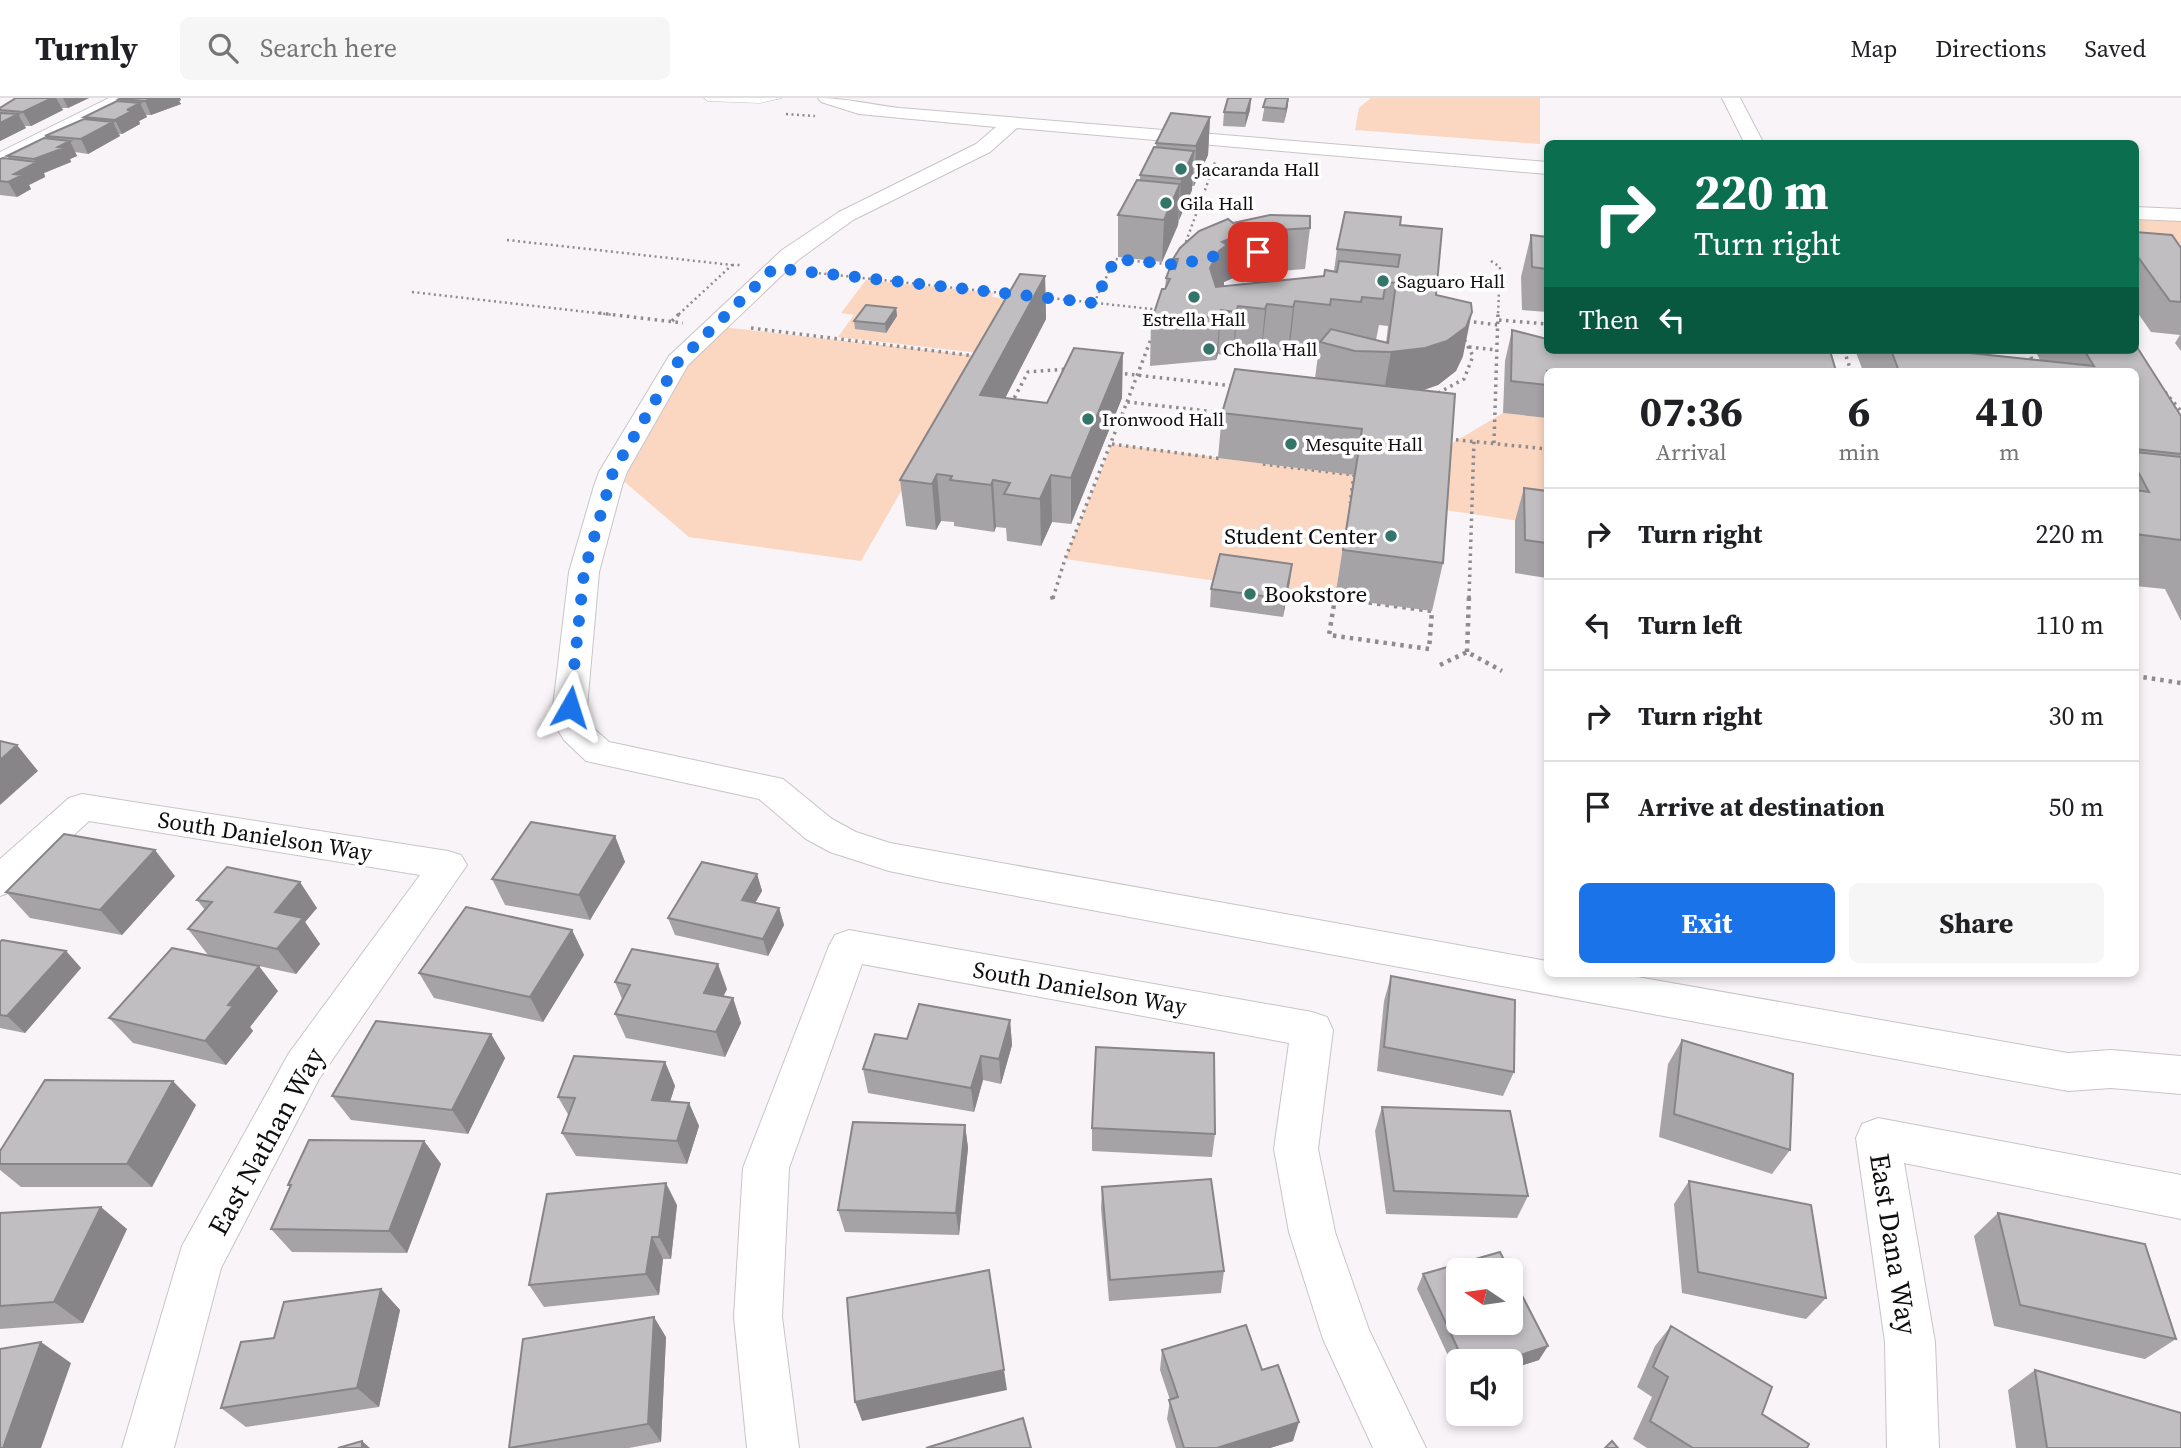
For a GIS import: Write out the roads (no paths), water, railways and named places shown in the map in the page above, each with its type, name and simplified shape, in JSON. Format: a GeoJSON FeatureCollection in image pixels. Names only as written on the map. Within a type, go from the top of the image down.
{"type":"FeatureCollection","features":[{"type":"Feature","properties":{"kind":"street"},"geometry":{"type":"LineString","coordinates":[[0,160],[123,98]]}},
{"type":"Feature","properties":{"kind":"street"},"geometry":{"type":"LineString","coordinates":[[827,98],[859,109],[1544,168]]}},
{"type":"Feature","properties":{"kind":"street"},"geometry":{"type":"LineString","coordinates":[[1731,98],[1753,140]]}},
{"type":"Feature","properties":{"kind":"street"},"geometry":{"type":"LineString","coordinates":[[1012,123],[983,148],[846,216],[774,268],[678,362],[613,472],[584,572],[570,707],[576,732],[598,752],[770,788],[819,830],[843,842],[888,857],[951,870],[2068,1072],[2111,1069],[2181,1076]]}},
{"type":"Feature","properties":{"kind":"street"},"geometry":{"type":"LineString","coordinates":[[2139,214],[2181,215]]}},
{"type":"Feature","properties":{"kind":"street","name":"South Danielson Way"},"geometry":{"type":"LineString","coordinates":[[0,881],[82,807],[448,865]]}},
{"type":"Feature","properties":{"kind":"street","name":"East Nathan Way"},"geometry":{"type":"LineString","coordinates":[[148,1448],[199,1262],[304,1066],[448,865]]}},
{"type":"Feature","properties":{"kind":"street","name":"South Danielson Way"},"geometry":{"type":"LineString","coordinates":[[773,1448],[758,1317],[766,1168],[849,946],[1312,1030],[1296,1149],[1312,1232],[1348,1339],[1400,1448]]}},
{"type":"Feature","properties":{"kind":"street","name":"East Dana Way"},"geometry":{"type":"LineString","coordinates":[[1913,1448],[1910,1342],[1878,1138],[2181,1197]]}},
{"type":"Feature","properties":{"kind":"lane"},"geometry":{"type":"LineString","coordinates":[[708,98],[778,98]]}},
{"type":"Feature","properties":{"kind":"place","name":"Jacaranda Hall"},"geometry":{"type":"Point","coordinates":[1181,169]}},
{"type":"Feature","properties":{"kind":"place","name":"Gila Hall"},"geometry":{"type":"Point","coordinates":[1166,203]}},
{"type":"Feature","properties":{"kind":"place","name":"Saguaro Hall"},"geometry":{"type":"Point","coordinates":[1383,281]}},
{"type":"Feature","properties":{"kind":"place","name":"Estrella Hall"},"geometry":{"type":"Point","coordinates":[1194,297]}},
{"type":"Feature","properties":{"kind":"place","name":"Cholla Hall"},"geometry":{"type":"Point","coordinates":[1209,349]}},
{"type":"Feature","properties":{"kind":"place","name":"Ironwood Hall"},"geometry":{"type":"Point","coordinates":[1088,419]}},
{"type":"Feature","properties":{"kind":"place","name":"Mesquite Hall"},"geometry":{"type":"Point","coordinates":[1291,444]}},
{"type":"Feature","properties":{"kind":"place","name":"Student Center"},"geometry":{"type":"Point","coordinates":[1391,536]}},
{"type":"Feature","properties":{"kind":"place","name":"Bookstore"},"geometry":{"type":"Point","coordinates":[1250,594]}}]}
